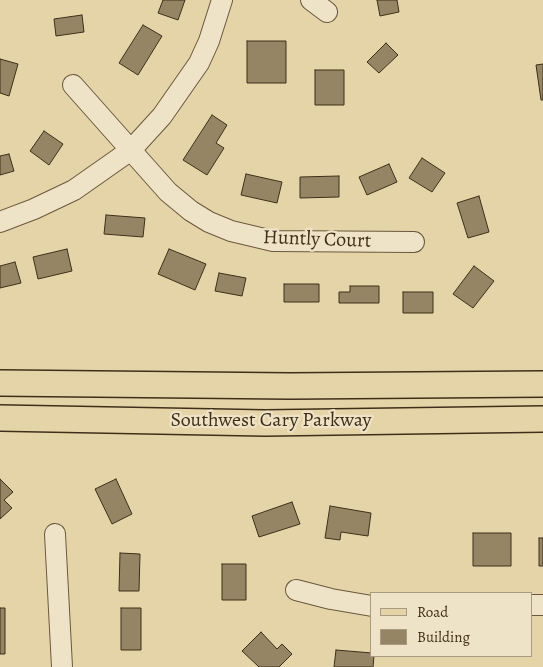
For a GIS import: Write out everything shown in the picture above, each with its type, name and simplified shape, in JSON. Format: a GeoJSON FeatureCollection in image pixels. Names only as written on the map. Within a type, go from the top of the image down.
{"type":"FeatureCollection","features":[{"type":"Feature","properties":{"kind":"main road","name":"Southwest Cary Parkway"},"geometry":{"type":"LineString","coordinates":[[0,383],[241,386],[543,384]]}},
{"type":"Feature","properties":{"kind":"main road","name":"Southwest Cary Parkway"},"geometry":{"type":"LineString","coordinates":[[0,418],[265,423],[543,420]]}},
{"type":"Feature","properties":{"kind":"street"},"geometry":{"type":"LineString","coordinates":[[0,222],[34,209],[74,190],[131,150],[162,116],[199,63],[209,41],[222,0]]}},
{"type":"Feature","properties":{"kind":"street"},"geometry":{"type":"LineString","coordinates":[[311,0],[327,12]]}},
{"type":"Feature","properties":{"kind":"street","name":"Huntly Court"},"geometry":{"type":"LineString","coordinates":[[73,84],[168,192],[191,211],[210,222],[231,231],[273,241],[313,243],[414,242]]}},
{"type":"Feature","properties":{"kind":"street"},"geometry":{"type":"LineString","coordinates":[[56,534],[62,667]]}},
{"type":"Feature","properties":{"kind":"street"},"geometry":{"type":"LineString","coordinates":[[296,590],[331,599],[370,606]]}},
{"type":"Feature","properties":{"kind":"building"},"geometry":{"type":"Polygon","coordinates":[[[163,0],[185,0],[178,20],[158,13],[163,0]]]}},
{"type":"Feature","properties":{"kind":"building"},"geometry":{"type":"Polygon","coordinates":[[[377,0],[397,0],[399,12],[380,16],[377,0]]]}},
{"type":"Feature","properties":{"kind":"building"},"geometry":{"type":"Polygon","coordinates":[[[82,15],[84,32],[56,36],[54,19],[82,15]]]}},
{"type":"Feature","properties":{"kind":"building"},"geometry":{"type":"Polygon","coordinates":[[[143,25],[162,36],[138,75],[119,63],[143,25]]]}},
{"type":"Feature","properties":{"kind":"building"},"geometry":{"type":"Polygon","coordinates":[[[247,41],[286,41],[286,83],[247,83],[247,41]]]}},
{"type":"Feature","properties":{"kind":"building"},"geometry":{"type":"Polygon","coordinates":[[[386,43],[398,55],[379,73],[367,62],[386,43]]]}},
{"type":"Feature","properties":{"kind":"building"},"geometry":{"type":"Polygon","coordinates":[[[0,59],[18,64],[9,96],[0,93],[0,59]]]}},
{"type":"Feature","properties":{"kind":"building"},"geometry":{"type":"Polygon","coordinates":[[[543,64],[543,100],[541,100],[536,65],[543,64]]]}},
{"type":"Feature","properties":{"kind":"building"},"geometry":{"type":"Polygon","coordinates":[[[315,70],[344,70],[344,105],[315,105],[315,70]]]}},
{"type":"Feature","properties":{"kind":"building"},"geometry":{"type":"Polygon","coordinates":[[[212,115],[227,125],[216,143],[224,148],[207,175],[183,160],[212,115]]]}},
{"type":"Feature","properties":{"kind":"building"},"geometry":{"type":"Polygon","coordinates":[[[44,131],[63,144],[49,165],[30,151],[44,131]]]}},
{"type":"Feature","properties":{"kind":"building"},"geometry":{"type":"Polygon","coordinates":[[[9,154],[14,171],[0,175],[0,156],[9,154]]]}},
{"type":"Feature","properties":{"kind":"building"},"geometry":{"type":"Polygon","coordinates":[[[422,158],[445,173],[432,192],[409,178],[422,158]]]}},
{"type":"Feature","properties":{"kind":"building"},"geometry":{"type":"Polygon","coordinates":[[[389,164],[397,182],[367,195],[359,177],[389,164]]]}},
{"type":"Feature","properties":{"kind":"building"},"geometry":{"type":"Polygon","coordinates":[[[246,174],[282,182],[277,203],[241,195],[246,174]]]}},
{"type":"Feature","properties":{"kind":"building"},"geometry":{"type":"Polygon","coordinates":[[[339,176],[339,197],[300,198],[300,177],[339,176]]]}},
{"type":"Feature","properties":{"kind":"building"},"geometry":{"type":"Polygon","coordinates":[[[479,196],[489,232],[468,238],[457,203],[479,196]]]}},
{"type":"Feature","properties":{"kind":"building"},"geometry":{"type":"Polygon","coordinates":[[[106,215],[145,218],[143,237],[104,234],[106,215]]]}},
{"type":"Feature","properties":{"kind":"building"},"geometry":{"type":"Polygon","coordinates":[[[67,249],[72,271],[38,279],[33,257],[67,249]]]}},
{"type":"Feature","properties":{"kind":"building"},"geometry":{"type":"Polygon","coordinates":[[[169,249],[206,264],[195,290],[158,274],[169,249]]]}},
{"type":"Feature","properties":{"kind":"building"},"geometry":{"type":"Polygon","coordinates":[[[15,262],[21,283],[0,288],[0,266],[15,262]]]}},
{"type":"Feature","properties":{"kind":"building"},"geometry":{"type":"Polygon","coordinates":[[[474,266],[494,281],[473,308],[453,294],[474,266]]]}},
{"type":"Feature","properties":{"kind":"building"},"geometry":{"type":"Polygon","coordinates":[[[219,273],[246,278],[242,296],[215,291],[219,273]]]}},
{"type":"Feature","properties":{"kind":"building"},"geometry":{"type":"Polygon","coordinates":[[[284,284],[319,284],[319,302],[284,302],[284,284]]]}},
{"type":"Feature","properties":{"kind":"building"},"geometry":{"type":"Polygon","coordinates":[[[350,286],[379,286],[379,303],[339,303],[339,292],[350,292],[350,286]]]}},
{"type":"Feature","properties":{"kind":"building"},"geometry":{"type":"Polygon","coordinates":[[[403,292],[433,292],[433,313],[403,313],[403,292]]]}},
{"type":"Feature","properties":{"kind":"building"},"geometry":{"type":"Polygon","coordinates":[[[0,479],[13,492],[4,500],[12,508],[0,519],[0,479]]]}},
{"type":"Feature","properties":{"kind":"building"},"geometry":{"type":"Polygon","coordinates":[[[116,479],[132,514],[112,524],[95,489],[116,479]]]}},
{"type":"Feature","properties":{"kind":"building"},"geometry":{"type":"Polygon","coordinates":[[[292,502],[300,524],[259,537],[252,516],[292,502]]]}},
{"type":"Feature","properties":{"kind":"building"},"geometry":{"type":"Polygon","coordinates":[[[330,506],[371,513],[368,536],[341,532],[340,540],[325,538],[330,506]]]}},
{"type":"Feature","properties":{"kind":"building"},"geometry":{"type":"Polygon","coordinates":[[[473,533],[511,533],[511,566],[473,566],[473,533]]]}},
{"type":"Feature","properties":{"kind":"building"},"geometry":{"type":"Polygon","coordinates":[[[539,538],[543,538],[543,566],[539,566],[539,538]]]}},
{"type":"Feature","properties":{"kind":"building"},"geometry":{"type":"Polygon","coordinates":[[[120,553],[140,554],[139,591],[119,591],[120,553]]]}},
{"type":"Feature","properties":{"kind":"building"},"geometry":{"type":"Polygon","coordinates":[[[222,564],[246,564],[246,600],[222,600],[222,564]]]}},
{"type":"Feature","properties":{"kind":"building"},"geometry":{"type":"Polygon","coordinates":[[[0,608],[5,608],[5,654],[0,654],[0,608]]]}},
{"type":"Feature","properties":{"kind":"building"},"geometry":{"type":"Polygon","coordinates":[[[121,608],[141,608],[141,650],[121,650],[121,608]]]}},
{"type":"Feature","properties":{"kind":"building"},"geometry":{"type":"Polygon","coordinates":[[[261,632],[277,649],[282,644],[292,654],[279,667],[259,667],[242,651],[261,632]]]}},
{"type":"Feature","properties":{"kind":"building"},"geometry":{"type":"Polygon","coordinates":[[[336,650],[370,653],[370,657],[374,657],[373,667],[334,667],[336,650]]]}}]}
